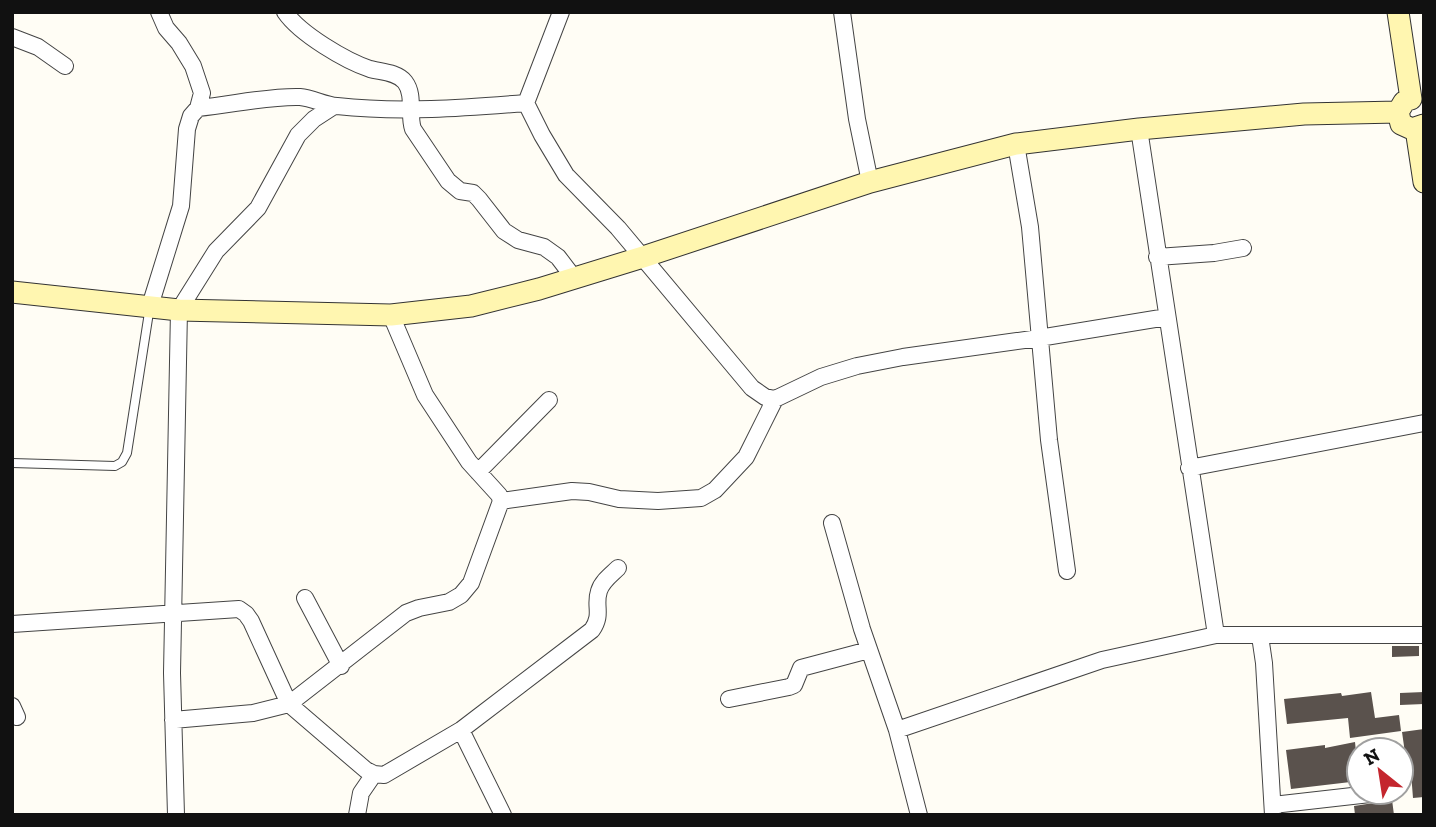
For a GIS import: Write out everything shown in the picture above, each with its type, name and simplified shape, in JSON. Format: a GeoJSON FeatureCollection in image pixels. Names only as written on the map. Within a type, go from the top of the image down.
{"type":"FeatureCollection","features":[{"type":"Feature","properties":{"kind":"street"},"geometry":{"type":"LineString","coordinates":[[150,306],[181,206],[187,129],[202,93],[193,66],[166,28],[159,12]]}},
{"type":"Feature","properties":{"kind":"street"},"geometry":{"type":"LineString","coordinates":[[285,12],[305,31],[349,60],[396,75],[405,82],[409,90],[410,121],[413,129],[448,181],[460,191],[479,199],[504,231],[518,240],[544,247],[558,257],[574,278]]}},
{"type":"Feature","properties":{"kind":"street"},"geometry":{"type":"LineString","coordinates":[[561,12],[526,103],[542,135],[566,175],[643,257],[752,388],[765,397],[775,398],[821,377],[857,366],[1167,317]]}},
{"type":"Feature","properties":{"kind":"street"},"geometry":{"type":"LineString","coordinates":[[842,12],[857,119],[870,182]]}},
{"type":"Feature","properties":{"kind":"street"},"geometry":{"type":"LineString","coordinates":[[1398,12],[1411,105],[1399,120],[1404,127],[1420,127],[1424,182]]}},
{"type":"Feature","properties":{"kind":"street"},"geometry":{"type":"LineString","coordinates":[[12,37],[38,47],[65,66]]}},
{"type":"Feature","properties":{"kind":"street"},"geometry":{"type":"LineString","coordinates":[[198,108],[269,98],[304,97],[334,106],[411,110],[526,103]]}},
{"type":"Feature","properties":{"kind":"street"},"geometry":{"type":"LineString","coordinates":[[12,292],[179,310],[391,315],[471,306],[643,257],[870,182],[1016,144],[1139,129],[1411,105]]}},
{"type":"Feature","properties":{"kind":"street"},"geometry":{"type":"LineString","coordinates":[[176,815],[173,720],[179,310],[216,251],[258,208],[298,135],[314,119],[334,106]]}},
{"type":"Feature","properties":{"kind":"street"},"geometry":{"type":"LineString","coordinates":[[1139,129],[1216,635]]}},
{"type":"Feature","properties":{"kind":"street"},"geometry":{"type":"LineString","coordinates":[[1016,144],[1030,227],[1049,440],[1067,570]]}},
{"type":"Feature","properties":{"kind":"street"},"geometry":{"type":"LineString","coordinates":[[1157,257],[1243,248]]}},
{"type":"Feature","properties":{"kind":"street"},"geometry":{"type":"LineString","coordinates":[[173,720],[253,713],[289,704],[406,613],[449,602],[471,583],[501,500],[495,489],[469,462],[425,396],[391,315]]}},
{"type":"Feature","properties":{"kind":"street"},"geometry":{"type":"LineString","coordinates":[[501,500],[572,491],[619,499],[658,501],[701,498],[715,490],[746,457],[775,398]]}},
{"type":"Feature","properties":{"kind":"street"},"geometry":{"type":"LineString","coordinates":[[478,471],[549,400]]}},
{"type":"Feature","properties":{"kind":"street"},"geometry":{"type":"LineString","coordinates":[[1189,468],[1424,424]]}},
{"type":"Feature","properties":{"kind":"street"},"geometry":{"type":"LineString","coordinates":[[832,523],[869,650],[897,730],[919,815]]}},
{"type":"Feature","properties":{"kind":"street"},"geometry":{"type":"LineString","coordinates":[[12,624],[239,609],[246,614],[289,704],[374,774],[384,775],[461,730],[592,630],[598,621],[599,591],[606,579],[618,568]]}},
{"type":"Feature","properties":{"kind":"street"},"geometry":{"type":"LineString","coordinates":[[305,598],[341,666]]}},
{"type":"Feature","properties":{"kind":"street"},"geometry":{"type":"LineString","coordinates":[[897,730],[1102,660],[1216,635],[1424,635]]}},
{"type":"Feature","properties":{"kind":"street"},"geometry":{"type":"LineString","coordinates":[[1260,636],[1273,810],[1345,798]]}},
{"type":"Feature","properties":{"kind":"street"},"geometry":{"type":"LineString","coordinates":[[729,699],[789,687],[794,685],[802,668],[869,650]]}},
{"type":"Feature","properties":{"kind":"street"},"geometry":{"type":"LineString","coordinates":[[461,730],[503,815]]}},
{"type":"Feature","properties":{"kind":"street"},"geometry":{"type":"LineString","coordinates":[[357,815],[361,793],[374,774]]}},
{"type":"Feature","properties":{"kind":"lane"},"geometry":{"type":"LineString","coordinates":[[12,463],[115,466],[122,462],[127,453],[150,306]]}},
{"type":"Feature","properties":{"kind":"building"},"geometry":{"type":"Polygon","coordinates":[[[1392,646],[1419,646],[1419,656],[1392,657],[1392,646]]]}},
{"type":"Feature","properties":{"kind":"building"},"geometry":{"type":"Polygon","coordinates":[[[1371,692],[1375,718],[1399,715],[1401,731],[1350,736],[1348,718],[1287,724],[1284,699],[1341,693],[1342,696],[1371,692]]]}},
{"type":"Feature","properties":{"kind":"building"},"geometry":{"type":"Polygon","coordinates":[[[1424,692],[1424,704],[1400,705],[1400,693],[1424,692]]]}},
{"type":"Feature","properties":{"kind":"building"},"geometry":{"type":"Polygon","coordinates":[[[1424,729],[1424,797],[1415,798],[1415,736],[1403,736],[1402,732],[1424,729]]]}},
{"type":"Feature","properties":{"kind":"building"},"geometry":{"type":"Polygon","coordinates":[[[1345,744],[1345,783],[1291,789],[1286,750],[1325,745],[1325,748],[1345,744]]]}},
{"type":"Feature","properties":{"kind":"building"},"geometry":{"type":"Polygon","coordinates":[[[1354,806],[1393,806],[1394,815],[1355,815],[1354,806]]]}}]}
